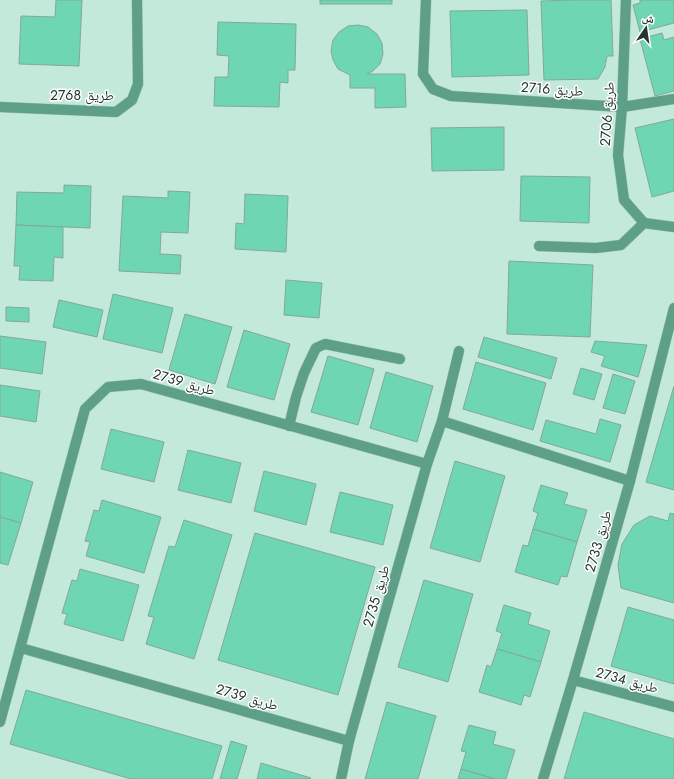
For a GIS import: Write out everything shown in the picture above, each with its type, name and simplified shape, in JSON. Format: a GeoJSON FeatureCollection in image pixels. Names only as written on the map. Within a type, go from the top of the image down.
{"type":"FeatureCollection","features":[{"type":"Feature","properties":{"kind":"street","name":"طريق 2768"},"geometry":{"type":"LineString","coordinates":[[0,107],[116,112],[132,100],[138,84],[137,0]]}},
{"type":"Feature","properties":{"kind":"street","name":"طريق 2716"},"geometry":{"type":"LineString","coordinates":[[426,0],[422,74],[433,89],[451,96],[622,107],[674,99]]}},
{"type":"Feature","properties":{"kind":"street","name":"طريق 2706"},"geometry":{"type":"LineString","coordinates":[[626,0],[622,107],[618,155],[624,200],[644,222]]}},
{"type":"Feature","properties":{"kind":"street"},"geometry":{"type":"LineString","coordinates":[[539,246],[596,248],[621,245],[644,222],[674,227]]}},
{"type":"Feature","properties":{"kind":"street","name":"طريق 2733"},"geometry":{"type":"LineString","coordinates":[[543,779],[630,481],[674,308]]}},
{"type":"Feature","properties":{"kind":"street"},"geometry":{"type":"LineString","coordinates":[[289,426],[304,372],[316,348],[325,344],[400,359]]}},
{"type":"Feature","properties":{"kind":"street","name":"طريق 2735"},"geometry":{"type":"LineString","coordinates":[[341,779],[349,741],[428,464],[442,421],[459,351]]}},
{"type":"Feature","properties":{"kind":"street","name":"طريق 2739"},"geometry":{"type":"LineString","coordinates":[[0,722],[85,409],[108,387],[142,384],[428,464]]}},
{"type":"Feature","properties":{"kind":"street"},"geometry":{"type":"LineString","coordinates":[[442,421],[630,481]]}},
{"type":"Feature","properties":{"kind":"street","name":"طريق 2739"},"geometry":{"type":"LineString","coordinates":[[21,648],[349,741]]}},
{"type":"Feature","properties":{"kind":"street","name":"طريق 2734"},"geometry":{"type":"LineString","coordinates":[[573,680],[674,707]]}},
{"type":"Feature","properties":{"kind":"building"},"geometry":{"type":"Polygon","coordinates":[[[56,0],[82,0],[79,66],[19,64],[21,16],[55,17],[56,0]]]}},
{"type":"Feature","properties":{"kind":"building"},"geometry":{"type":"Polygon","coordinates":[[[320,0],[392,0],[392,4],[320,4],[320,0]]]}},
{"type":"Feature","properties":{"kind":"building"},"geometry":{"type":"Polygon","coordinates":[[[611,0],[613,56],[607,56],[605,67],[598,79],[544,80],[541,1],[611,0]]]}},
{"type":"Feature","properties":{"kind":"building"},"geometry":{"type":"Polygon","coordinates":[[[640,0],[674,0],[674,23],[640,32],[633,5],[640,3],[640,0]]]}},
{"type":"Feature","properties":{"kind":"building"},"geometry":{"type":"Polygon","coordinates":[[[527,10],[529,75],[452,77],[450,11],[527,10]]]}},
{"type":"Feature","properties":{"kind":"building"},"geometry":{"type":"Polygon","coordinates":[[[218,22],[296,24],[295,70],[288,70],[288,83],[280,82],[279,107],[214,106],[215,77],[228,77],[229,56],[217,55],[218,22]]]}},
{"type":"Feature","properties":{"kind":"building"},"geometry":{"type":"Polygon","coordinates":[[[358,25],[368,27],[377,34],[382,43],[383,54],[380,64],[373,71],[367,74],[405,74],[406,107],[375,108],[375,88],[350,88],[350,75],[338,69],[333,60],[331,51],[333,40],[339,32],[348,26],[358,25]]]}},
{"type":"Feature","properties":{"kind":"building"},"geometry":{"type":"Polygon","coordinates":[[[662,33],[664,40],[674,37],[674,91],[655,96],[640,39],[662,33]]]}},
{"type":"Feature","properties":{"kind":"building"},"geometry":{"type":"Polygon","coordinates":[[[674,119],[674,191],[652,197],[635,128],[674,119]]]}},
{"type":"Feature","properties":{"kind":"building"},"geometry":{"type":"Polygon","coordinates":[[[504,127],[504,170],[432,171],[431,128],[504,127]]]}},
{"type":"Feature","properties":{"kind":"building"},"geometry":{"type":"Polygon","coordinates":[[[521,176],[590,177],[589,223],[520,221],[521,176]]]}},
{"type":"Feature","properties":{"kind":"building"},"geometry":{"type":"Polygon","coordinates":[[[64,185],[91,186],[90,228],[16,225],[17,192],[64,193],[64,185]]]}},
{"type":"Feature","properties":{"kind":"building"},"geometry":{"type":"Polygon","coordinates":[[[168,191],[190,192],[188,233],[161,232],[160,254],[181,255],[180,274],[119,271],[123,196],[168,198],[168,191]]]}},
{"type":"Feature","properties":{"kind":"building"},"geometry":{"type":"Polygon","coordinates":[[[245,194],[288,196],[286,252],[235,249],[236,223],[244,224],[245,194]]]}},
{"type":"Feature","properties":{"kind":"building"},"geometry":{"type":"Polygon","coordinates":[[[16,225],[63,227],[63,258],[54,257],[53,281],[19,280],[20,266],[14,266],[16,225]]]}},
{"type":"Feature","properties":{"kind":"building"},"geometry":{"type":"Polygon","coordinates":[[[509,261],[593,265],[590,337],[507,334],[509,261]]]}},
{"type":"Feature","properties":{"kind":"building"},"geometry":{"type":"Polygon","coordinates":[[[286,280],[322,283],[319,318],[284,315],[286,280]]]}},
{"type":"Feature","properties":{"kind":"building"},"geometry":{"type":"Polygon","coordinates":[[[113,294],[173,308],[162,353],[103,339],[113,294]]]}},
{"type":"Feature","properties":{"kind":"building"},"geometry":{"type":"Polygon","coordinates":[[[59,300],[103,310],[97,337],[53,327],[59,300]]]}},
{"type":"Feature","properties":{"kind":"building"},"geometry":{"type":"Polygon","coordinates":[[[6,307],[29,308],[29,322],[6,321],[6,307]]]}},
{"type":"Feature","properties":{"kind":"building"},"geometry":{"type":"Polygon","coordinates":[[[185,314],[232,327],[215,384],[169,370],[185,314]]]}},
{"type":"Feature","properties":{"kind":"building"},"geometry":{"type":"Polygon","coordinates":[[[244,330],[290,344],[274,400],[227,387],[244,330]]]}},
{"type":"Feature","properties":{"kind":"building"},"geometry":{"type":"Polygon","coordinates":[[[0,336],[46,342],[42,374],[0,368],[0,336]]]}},
{"type":"Feature","properties":{"kind":"building"},"geometry":{"type":"Polygon","coordinates":[[[484,337],[557,358],[551,379],[478,357],[484,337]]]}},
{"type":"Feature","properties":{"kind":"building"},"geometry":{"type":"Polygon","coordinates":[[[595,341],[647,345],[638,377],[601,366],[605,356],[591,352],[595,341]]]}},
{"type":"Feature","properties":{"kind":"building"},"geometry":{"type":"Polygon","coordinates":[[[328,356],[374,369],[358,425],[311,412],[328,356]]]}},
{"type":"Feature","properties":{"kind":"building"},"geometry":{"type":"Polygon","coordinates":[[[476,362],[546,383],[533,430],[463,409],[476,362]]]}},
{"type":"Feature","properties":{"kind":"building"},"geometry":{"type":"Polygon","coordinates":[[[581,368],[602,374],[594,400],[573,394],[581,368]]]}},
{"type":"Feature","properties":{"kind":"building"},"geometry":{"type":"Polygon","coordinates":[[[386,372],[433,386],[417,442],[370,428],[386,372]]]}},
{"type":"Feature","properties":{"kind":"building"},"geometry":{"type":"Polygon","coordinates":[[[613,374],[635,381],[625,414],[603,408],[613,374]]]}},
{"type":"Feature","properties":{"kind":"building"},"geometry":{"type":"Polygon","coordinates":[[[0,385],[40,391],[36,422],[0,416],[0,385]]]}},
{"type":"Feature","properties":{"kind":"building"},"geometry":{"type":"Polygon","coordinates":[[[674,386],[674,490],[646,482],[674,386]]]}},
{"type":"Feature","properties":{"kind":"building"},"geometry":{"type":"Polygon","coordinates":[[[600,419],[621,425],[610,462],[540,441],[546,420],[596,434],[600,419]]]}},
{"type":"Feature","properties":{"kind":"building"},"geometry":{"type":"Polygon","coordinates":[[[111,429],[164,442],[154,482],[101,469],[111,429]]]}},
{"type":"Feature","properties":{"kind":"building"},"geometry":{"type":"Polygon","coordinates":[[[188,450],[241,463],[231,503],[178,490],[188,450]]]}},
{"type":"Feature","properties":{"kind":"building"},"geometry":{"type":"Polygon","coordinates":[[[455,461],[505,476],[480,562],[430,548],[455,461]]]}},
{"type":"Feature","properties":{"kind":"building"},"geometry":{"type":"Polygon","coordinates":[[[264,471],[316,484],[306,525],[254,511],[264,471]]]}},
{"type":"Feature","properties":{"kind":"building"},"geometry":{"type":"Polygon","coordinates":[[[0,472],[33,482],[21,523],[0,517],[0,472]]]}},
{"type":"Feature","properties":{"kind":"building"},"geometry":{"type":"Polygon","coordinates":[[[541,485],[568,493],[564,504],[587,510],[577,542],[533,529],[538,513],[533,511],[541,485]]]}},
{"type":"Feature","properties":{"kind":"building"},"geometry":{"type":"Polygon","coordinates":[[[340,492],[393,505],[383,545],[330,532],[340,492]]]}},
{"type":"Feature","properties":{"kind":"building"},"geometry":{"type":"Polygon","coordinates":[[[102,500],[161,517],[144,573],[86,556],[90,542],[85,541],[94,510],[99,511],[102,500]]]}},
{"type":"Feature","properties":{"kind":"building"},"geometry":{"type":"Polygon","coordinates":[[[670,513],[674,514],[674,603],[621,588],[618,565],[622,544],[634,525],[650,516],[668,521],[670,513]]]}},
{"type":"Feature","properties":{"kind":"building"},"geometry":{"type":"Polygon","coordinates":[[[0,517],[21,523],[8,565],[0,563],[0,517]]]}},
{"type":"Feature","properties":{"kind":"building"},"geometry":{"type":"Polygon","coordinates":[[[184,520],[232,535],[194,659],[146,644],[154,617],[148,616],[169,546],[175,547],[184,520]]]}},
{"type":"Feature","properties":{"kind":"building"},"geometry":{"type":"Polygon","coordinates":[[[533,529],[577,542],[567,577],[561,576],[558,585],[515,572],[523,545],[528,546],[533,529]]]}},
{"type":"Feature","properties":{"kind":"building"},"geometry":{"type":"Polygon","coordinates":[[[255,533],[375,567],[338,695],[218,660],[255,533]]]}},
{"type":"Feature","properties":{"kind":"building"},"geometry":{"type":"Polygon","coordinates":[[[80,569],[139,585],[123,641],[64,624],[67,614],[62,613],[72,580],[77,581],[80,569]]]}},
{"type":"Feature","properties":{"kind":"building"},"geometry":{"type":"Polygon","coordinates":[[[424,580],[473,594],[448,682],[398,667],[424,580]]]}},
{"type":"Feature","properties":{"kind":"building"},"geometry":{"type":"Polygon","coordinates":[[[504,605],[531,613],[528,624],[550,631],[541,662],[497,649],[502,633],[496,631],[504,605]]]}},
{"type":"Feature","properties":{"kind":"building"},"geometry":{"type":"Polygon","coordinates":[[[628,607],[674,620],[674,684],[611,666],[628,607]]]}},
{"type":"Feature","properties":{"kind":"building"},"geometry":{"type":"Polygon","coordinates":[[[497,649],[541,662],[530,697],[524,695],[521,705],[479,692],[487,665],[491,667],[497,649]]]}},
{"type":"Feature","properties":{"kind":"building"},"geometry":{"type":"Polygon","coordinates":[[[26,690],[222,746],[212,779],[131,779],[10,744],[26,690]]]}},
{"type":"Feature","properties":{"kind":"building"},"geometry":{"type":"Polygon","coordinates":[[[387,702],[436,716],[418,779],[365,779],[387,702]]]}},
{"type":"Feature","properties":{"kind":"building"},"geometry":{"type":"Polygon","coordinates":[[[584,712],[674,739],[674,779],[564,779],[584,712]]]}},
{"type":"Feature","properties":{"kind":"building"},"geometry":{"type":"Polygon","coordinates":[[[469,725],[496,732],[493,744],[515,750],[506,779],[495,779],[461,769],[466,752],[461,751],[469,725]]]}},
{"type":"Feature","properties":{"kind":"building"},"geometry":{"type":"Polygon","coordinates":[[[231,741],[247,746],[237,779],[220,779],[231,741]]]}},
{"type":"Feature","properties":{"kind":"building"},"geometry":{"type":"Polygon","coordinates":[[[261,763],[311,778],[257,779],[261,763]]]}},
{"type":"Feature","properties":{"kind":"building"},"geometry":{"type":"Polygon","coordinates":[[[461,769],[495,779],[458,779],[461,769]]]}}]}
